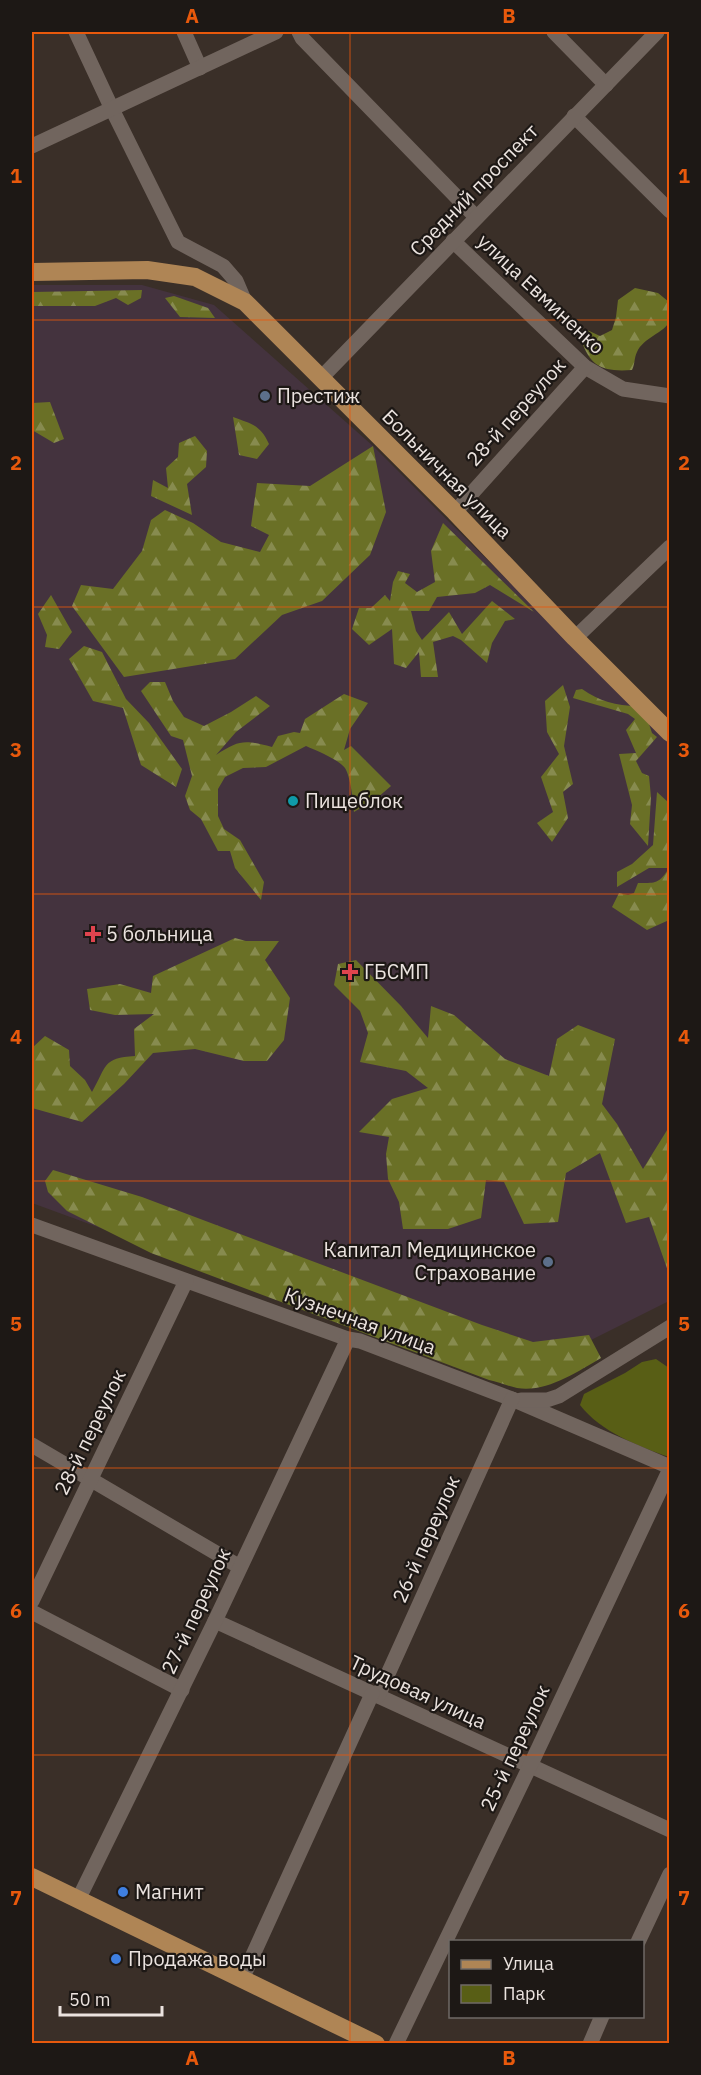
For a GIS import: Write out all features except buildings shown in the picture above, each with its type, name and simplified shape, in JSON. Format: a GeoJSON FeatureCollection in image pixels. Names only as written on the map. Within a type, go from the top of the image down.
{"type":"FeatureCollection","features":[{"type":"Feature","properties":{"kind":"main road"},"geometry":{"type":"LineString","coordinates":[[32,272],[147,270],[195,277],[244,302]]}},
{"type":"Feature","properties":{"kind":"main road","name":"Больничная улица"},"geometry":{"type":"LineString","coordinates":[[244,302],[455,512],[669,733]]}},
{"type":"Feature","properties":{"kind":"main road"},"geometry":{"type":"LineString","coordinates":[[32,1877],[376,2043]]}},
{"type":"Feature","properties":{"kind":"street","name":"Больничная улица"},"geometry":{"type":"LineString","coordinates":[[76,32],[178,242],[223,266],[236,280],[244,302]]}},
{"type":"Feature","properties":{"kind":"street"},"geometry":{"type":"LineString","coordinates":[[184,32],[200,68]]}},
{"type":"Feature","properties":{"kind":"street"},"geometry":{"type":"LineString","coordinates":[[32,147],[276,32]]}},
{"type":"Feature","properties":{"kind":"street","name":"улица Евминенко"},"geometry":{"type":"LineString","coordinates":[[299,32],[302,38],[476,217]]}},
{"type":"Feature","properties":{"kind":"street"},"geometry":{"type":"LineString","coordinates":[[554,32],[606,85]]}},
{"type":"Feature","properties":{"kind":"street","name":"Средний проспект"},"geometry":{"type":"LineString","coordinates":[[321,378],[657,32]]}},
{"type":"Feature","properties":{"kind":"street"},"geometry":{"type":"LineString","coordinates":[[574,116],[669,211]]}},
{"type":"Feature","properties":{"kind":"street","name":"улица Евминенко"},"geometry":{"type":"LineString","coordinates":[[453,241],[585,367],[623,389],[669,396]]}},
{"type":"Feature","properties":{"kind":"street","name":"28-й переулок"},"geometry":{"type":"LineString","coordinates":[[455,512],[585,367]]}},
{"type":"Feature","properties":{"kind":"street"},"geometry":{"type":"LineString","coordinates":[[575,638],[669,547]]}},
{"type":"Feature","properties":{"kind":"street","name":"Кузнечная улица"},"geometry":{"type":"LineString","coordinates":[[32,1225],[348,1339],[360,1341],[512,1399],[669,1468]]}},
{"type":"Feature","properties":{"kind":"street","name":"28-й переулок"},"geometry":{"type":"LineString","coordinates":[[32,1601],[186,1281]]}},
{"type":"Feature","properties":{"kind":"street"},"geometry":{"type":"LineString","coordinates":[[512,1399],[547,1400],[572,1390],[669,1327]]}},
{"type":"Feature","properties":{"kind":"street","name":"27-й переулок"},"geometry":{"type":"LineString","coordinates":[[78,1900],[182,1690],[348,1339]]}},
{"type":"Feature","properties":{"kind":"street"},"geometry":{"type":"LineString","coordinates":[[572,1390],[566,1400],[564,1410],[575,1428]]}},
{"type":"Feature","properties":{"kind":"street","name":"26-й переулок"},"geometry":{"type":"LineString","coordinates":[[242,1979],[512,1399]]}},
{"type":"Feature","properties":{"kind":"street"},"geometry":{"type":"LineString","coordinates":[[32,1445],[240,1567]]}},
{"type":"Feature","properties":{"kind":"street","name":"25-й переулок"},"geometry":{"type":"LineString","coordinates":[[396,2043],[530,1766],[669,1468]]}},
{"type":"Feature","properties":{"kind":"street"},"geometry":{"type":"LineString","coordinates":[[32,1611],[182,1690]]}},
{"type":"Feature","properties":{"kind":"street","name":"Трудовая улица"},"geometry":{"type":"LineString","coordinates":[[215,1621],[669,1830]]}},
{"type":"Feature","properties":{"kind":"street"},"geometry":{"type":"LineString","coordinates":[[638,1940],[669,1874]]}},
{"type":"Feature","properties":{"kind":"street"},"geometry":{"type":"LineString","coordinates":[[590,2043],[602,2018]]}},
{"type":"Feature","properties":{"kind":"shaded area","name":"ГБСМП"},"geometry":{"type":"Polygon","coordinates":[[[32,285],[142,285],[214,305],[373,446],[669,741],[669,1301],[513,1379],[32,1203],[32,285]]]}},
{"type":"Feature","properties":{"kind":"green space"},"geometry":{"type":"Polygon","coordinates":[[[635,288],[658,293],[669,302],[669,322],[640,347],[632,370],[613,370],[599,366],[589,356],[581,339],[585,329],[600,336],[612,330],[618,300],[635,288]]]}},
{"type":"Feature","properties":{"kind":"green space"},"geometry":{"type":"Polygon","coordinates":[[[142,290],[141,298],[128,305],[116,298],[95,306],[32,306],[32,292],[142,290]]]}},
{"type":"Feature","properties":{"kind":"green space"},"geometry":{"type":"Polygon","coordinates":[[[174,296],[208,308],[215,318],[180,317],[165,298],[174,296]]]}},
{"type":"Feature","properties":{"kind":"green space"},"geometry":{"type":"Polygon","coordinates":[[[50,402],[64,439],[54,443],[32,430],[32,403],[50,402]]]}},
{"type":"Feature","properties":{"kind":"green space"},"geometry":{"type":"Polygon","coordinates":[[[233,417],[254,426],[266,437],[269,444],[257,459],[239,455],[233,417]]]}},
{"type":"Feature","properties":{"kind":"green space"},"geometry":{"type":"Polygon","coordinates":[[[195,436],[207,451],[206,467],[187,484],[192,515],[151,496],[153,480],[168,488],[166,468],[178,457],[179,443],[195,436]]]}},
{"type":"Feature","properties":{"kind":"green space"},"geometry":{"type":"Polygon","coordinates":[[[373,446],[386,512],[370,555],[322,601],[282,615],[235,659],[124,677],[72,606],[81,585],[113,589],[142,551],[151,520],[165,510],[193,523],[221,542],[260,552],[269,535],[251,526],[257,483],[310,486],[373,446]]]}},
{"type":"Feature","properties":{"kind":"green space"},"geometry":{"type":"Polygon","coordinates":[[[443,523],[534,612],[490,585],[475,593],[437,597],[429,611],[411,611],[416,631],[422,640],[449,612],[462,634],[492,601],[515,619],[505,621],[492,643],[487,663],[461,640],[453,636],[433,642],[438,677],[421,677],[419,652],[406,668],[394,664],[392,629],[369,645],[352,629],[359,608],[371,608],[385,595],[390,601],[393,582],[398,571],[410,574],[405,583],[417,592],[435,582],[431,551],[443,523]]]}},
{"type":"Feature","properties":{"kind":"green space"},"geometry":{"type":"Polygon","coordinates":[[[51,595],[72,632],[59,649],[45,647],[47,635],[38,614],[51,595]]]}},
{"type":"Feature","properties":{"kind":"green space"},"geometry":{"type":"Polygon","coordinates":[[[84,646],[102,652],[126,699],[149,723],[182,769],[176,787],[141,765],[123,708],[93,701],[69,659],[84,646]]]}},
{"type":"Feature","properties":{"kind":"green space"},"geometry":{"type":"Polygon","coordinates":[[[150,682],[165,682],[173,701],[184,717],[204,726],[256,696],[270,706],[236,732],[216,755],[243,742],[272,747],[278,736],[294,732],[300,733],[305,719],[344,694],[368,703],[350,729],[344,750],[351,746],[391,786],[354,812],[350,783],[345,768],[332,758],[306,746],[266,767],[243,768],[225,777],[218,789],[218,816],[224,829],[240,840],[264,882],[261,900],[235,868],[230,851],[218,851],[201,819],[190,810],[185,796],[192,776],[183,740],[171,736],[141,691],[150,682]]]}},
{"type":"Feature","properties":{"kind":"green space"},"geometry":{"type":"Polygon","coordinates":[[[563,685],[570,707],[564,746],[573,784],[563,792],[568,818],[552,842],[537,823],[553,812],[541,777],[559,754],[547,732],[545,701],[563,685]]]}},
{"type":"Feature","properties":{"kind":"green space"},"geometry":{"type":"Polygon","coordinates":[[[582,689],[611,703],[643,706],[652,733],[657,737],[636,761],[642,773],[649,776],[651,797],[648,846],[630,824],[632,805],[619,754],[636,753],[626,730],[635,719],[628,714],[573,698],[576,690],[582,689]]]}},
{"type":"Feature","properties":{"kind":"green space"},"geometry":{"type":"Polygon","coordinates":[[[657,792],[669,803],[669,868],[649,868],[617,887],[617,872],[632,864],[653,845],[657,792]]]}},
{"type":"Feature","properties":{"kind":"green space"},"geometry":{"type":"Polygon","coordinates":[[[669,868],[669,920],[647,930],[612,907],[619,893],[628,895],[634,893],[638,883],[656,882],[669,868]]]}},
{"type":"Feature","properties":{"kind":"green space"},"geometry":{"type":"Polygon","coordinates":[[[235,938],[246,941],[279,941],[265,960],[290,998],[284,1040],[267,1061],[244,1061],[195,1049],[153,1053],[124,1084],[82,1122],[32,1108],[32,1048],[45,1036],[69,1050],[70,1066],[85,1080],[92,1092],[103,1070],[111,1061],[135,1056],[134,1029],[154,1014],[115,1015],[90,1010],[87,989],[120,984],[151,993],[153,976],[235,938]]]}},
{"type":"Feature","properties":{"kind":"green space"},"geometry":{"type":"Polygon","coordinates":[[[356,960],[401,1006],[428,1038],[431,1006],[454,1015],[505,1059],[549,1076],[557,1039],[578,1025],[615,1039],[602,1104],[617,1124],[643,1169],[669,1127],[669,1274],[649,1217],[626,1223],[600,1153],[566,1173],[558,1222],[524,1224],[504,1182],[486,1180],[481,1218],[448,1229],[403,1229],[399,1202],[388,1179],[386,1154],[389,1137],[359,1132],[392,1099],[428,1088],[406,1071],[360,1062],[368,1033],[360,1011],[334,985],[338,964],[356,960]]]}},
{"type":"Feature","properties":{"kind":"green space"},"geometry":{"type":"Polygon","coordinates":[[[53,1170],[142,1197],[533,1342],[589,1335],[601,1358],[561,1380],[539,1387],[517,1388],[489,1380],[151,1253],[67,1211],[48,1192],[45,1181],[53,1170]]]}},
{"type":"Feature","properties":{"kind":"green space"},"geometry":{"type":"Polygon","coordinates":[[[656,1359],[669,1368],[669,1457],[633,1443],[609,1430],[598,1423],[580,1405],[584,1394],[642,1362],[656,1359]]]}},
{"type":"Feature","properties":{"kind":"place","name":"Престиж"},"geometry":{"type":"Point","coordinates":[265,396]}},
{"type":"Feature","properties":{"kind":"place","name":"Пищеблок"},"geometry":{"type":"Point","coordinates":[293,801]}},
{"type":"Feature","properties":{"kind":"place","name":"5 больница"},"geometry":{"type":"Point","coordinates":[93,934]}},
{"type":"Feature","properties":{"kind":"place","name":"ГБСМП"},"geometry":{"type":"Point","coordinates":[350,972]}},
{"type":"Feature","properties":{"kind":"place","name":"Капитал Медицинское Страхование"},"geometry":{"type":"Point","coordinates":[548,1262]}},
{"type":"Feature","properties":{"kind":"place","name":"Магнит"},"geometry":{"type":"Point","coordinates":[123,1892]}},
{"type":"Feature","properties":{"kind":"place","name":"Продажа воды"},"geometry":{"type":"Point","coordinates":[116,1959]}}]}
